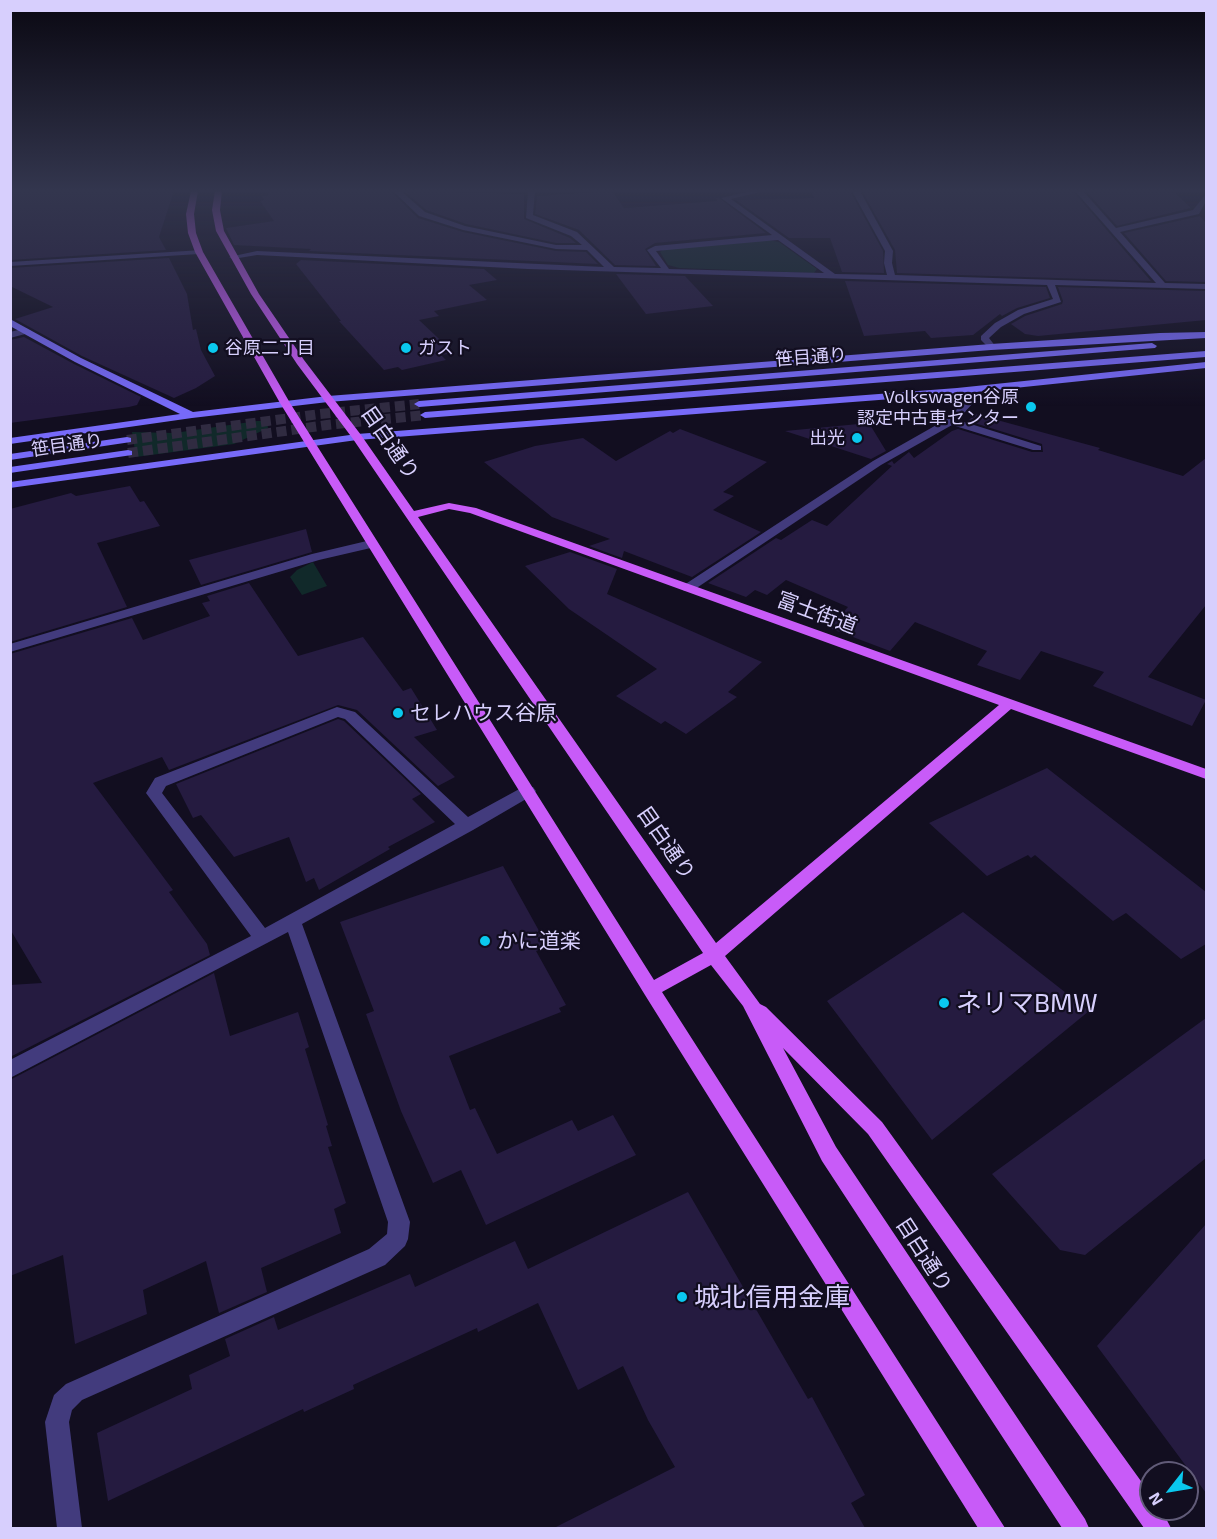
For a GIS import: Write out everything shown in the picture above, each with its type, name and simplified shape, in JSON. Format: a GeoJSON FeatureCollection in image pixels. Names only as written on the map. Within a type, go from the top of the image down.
{"type":"FeatureCollection","features":[{"type":"Feature","properties":{"kind":"main road"},"geometry":{"type":"LineString","coordinates":[[206,263],[285,403],[371,544],[992,1528]]}},
{"type":"Feature","properties":{"kind":"main road","name":"目白通り"},"geometry":{"type":"LineString","coordinates":[[237,263],[292,351],[357,437],[714,955],[749,1001],[829,1154],[1076,1528]]}},
{"type":"Feature","properties":{"kind":"main road"},"geometry":{"type":"LineString","coordinates":[[10,322],[168,405],[192,415]]}},
{"type":"Feature","properties":{"kind":"main road"},"geometry":{"type":"LineString","coordinates":[[10,441],[192,415],[328,399],[991,347],[1130,337],[1206,335]]}},
{"type":"Feature","properties":{"kind":"main road","name":"笹目通り"},"geometry":{"type":"LineString","coordinates":[[419,404],[1206,342]]}},
{"type":"Feature","properties":{"kind":"main road","name":"笹目通り"},"geometry":{"type":"LineString","coordinates":[[425,415],[1206,354]]}},
{"type":"Feature","properties":{"kind":"main road"},"geometry":{"type":"LineString","coordinates":[[10,484],[357,437],[957,391],[1206,365]]}},
{"type":"Feature","properties":{"kind":"main road","name":"笹目通り"},"geometry":{"type":"LineString","coordinates":[[10,457],[128,440]]}},
{"type":"Feature","properties":{"kind":"main road","name":"笹目通り"},"geometry":{"type":"LineString","coordinates":[[10,470],[128,453]]}},
{"type":"Feature","properties":{"kind":"main road","name":"富士街道"},"geometry":{"type":"LineString","coordinates":[[411,515],[449,506],[472,510],[1206,774]]}},
{"type":"Feature","properties":{"kind":"main road"},"geometry":{"type":"LineString","coordinates":[[651,990],[714,955],[1008,704]]}},
{"type":"Feature","properties":{"kind":"main road"},"geometry":{"type":"LineString","coordinates":[[749,1001],[875,1128],[1159,1528]]}},
{"type":"Feature","properties":{"kind":"street"},"geometry":{"type":"LineString","coordinates":[[10,264],[29,263]]}},
{"type":"Feature","properties":{"kind":"street"},"geometry":{"type":"LineString","coordinates":[[466,263],[892,279],[1206,287]]}},
{"type":"Feature","properties":{"kind":"street"},"geometry":{"type":"LineString","coordinates":[[605,263],[612,269]]}},
{"type":"Feature","properties":{"kind":"street"},"geometry":{"type":"LineString","coordinates":[[661,263],[667,271]]}},
{"type":"Feature","properties":{"kind":"street"},"geometry":{"type":"LineString","coordinates":[[815,263],[833,276]]}},
{"type":"Feature","properties":{"kind":"street"},"geometry":{"type":"LineString","coordinates":[[888,263],[892,279]]}},
{"type":"Feature","properties":{"kind":"street"},"geometry":{"type":"LineString","coordinates":[[1143,263],[1163,286]]}},
{"type":"Feature","properties":{"kind":"street"},"geometry":{"type":"LineString","coordinates":[[991,347],[984,338],[998,325],[1021,312],[1058,300],[1050,283]]}},
{"type":"Feature","properties":{"kind":"street"},"geometry":{"type":"LineString","coordinates":[[10,335],[26,331]]}},
{"type":"Feature","properties":{"kind":"street"},"geometry":{"type":"LineString","coordinates":[[688,588],[877,464],[951,422],[968,404],[957,391]]}},
{"type":"Feature","properties":{"kind":"street"},"geometry":{"type":"LineString","coordinates":[[951,422],[1037,448]]}},
{"type":"Feature","properties":{"kind":"street"},"geometry":{"type":"LineString","coordinates":[[10,648],[316,557],[371,544]]}},
{"type":"Feature","properties":{"kind":"street"},"geometry":{"type":"LineString","coordinates":[[262,938],[154,793],[160,782],[337,712],[350,715],[467,826]]}},
{"type":"Feature","properties":{"kind":"street"},"geometry":{"type":"LineString","coordinates":[[10,1070],[262,938],[528,791]]}},
{"type":"Feature","properties":{"kind":"street"},"geometry":{"type":"LineString","coordinates":[[69,1528],[57,1422],[62,1403],[74,1392],[378,1257],[397,1239],[399,1222],[293,921]]}},
{"type":"Feature","properties":{"kind":"green space"},"geometry":{"type":"Polygon","coordinates":[[[667,263],[808,263],[817,269],[814,273],[679,268],[667,263]]]}},
{"type":"Feature","properties":{"kind":"green space"},"geometry":{"type":"Polygon","coordinates":[[[267,421],[268,428],[234,444],[136,457],[132,432],[174,433],[267,421]]]}},
{"type":"Feature","properties":{"kind":"green space"},"geometry":{"type":"Polygon","coordinates":[[[313,562],[327,586],[302,595],[290,577],[297,570],[313,562]]]}},
{"type":"Feature","properties":{"kind":"building"},"geometry":{"type":"Polygon","coordinates":[[[92,263],[171,263],[187,294],[193,330],[196,329],[201,350],[215,376],[174,398],[82,356],[15,319],[53,307],[10,286],[10,268],[92,263]]]}},
{"type":"Feature","properties":{"kind":"building"},"geometry":{"type":"Polygon","coordinates":[[[358,263],[484,269],[497,280],[469,285],[487,300],[434,311],[439,316],[419,320],[454,353],[441,355],[446,360],[402,370],[398,367],[384,370],[339,321],[341,321],[296,264],[358,263]]]}},
{"type":"Feature","properties":{"kind":"building"},"geometry":{"type":"Polygon","coordinates":[[[613,263],[654,263],[656,266],[615,265],[613,263]]]}},
{"type":"Feature","properties":{"kind":"building"},"geometry":{"type":"Polygon","coordinates":[[[839,263],[884,263],[884,273],[842,272],[839,263]]]}},
{"type":"Feature","properties":{"kind":"building"},"geometry":{"type":"Polygon","coordinates":[[[896,263],[1135,263],[1151,281],[897,273],[896,263]]]}},
{"type":"Feature","properties":{"kind":"building"},"geometry":{"type":"Polygon","coordinates":[[[1150,263],[1206,263],[1206,282],[1166,281],[1150,263]]]}},
{"type":"Feature","properties":{"kind":"building"},"geometry":{"type":"Polygon","coordinates":[[[616,274],[685,276],[713,306],[646,314],[616,274]]]}},
{"type":"Feature","properties":{"kind":"building"},"geometry":{"type":"Polygon","coordinates":[[[845,281],[1046,287],[1050,298],[1017,308],[1002,316],[1000,314],[973,335],[931,338],[925,331],[864,336],[845,281]]]}},
{"type":"Feature","properties":{"kind":"building"},"geometry":{"type":"Polygon","coordinates":[[[1058,287],[1206,291],[1206,320],[1038,336],[1025,334],[1011,324],[1025,316],[1062,304],[1058,287]]]}},
{"type":"Feature","properties":{"kind":"building"},"geometry":{"type":"Polygon","coordinates":[[[24,337],[141,397],[137,405],[10,423],[10,340],[24,337]]]}},
{"type":"Feature","properties":{"kind":"building"},"geometry":{"type":"Polygon","coordinates":[[[975,414],[1100,448],[1098,450],[1183,476],[1206,458],[1206,605],[1148,677],[1206,700],[1192,726],[1093,686],[1104,672],[1041,651],[1020,680],[977,665],[987,651],[915,622],[890,651],[829,628],[848,607],[786,580],[767,595],[755,590],[746,597],[708,583],[776,538],[781,540],[812,520],[827,526],[892,466],[887,464],[892,461],[894,464],[909,452],[914,458],[952,431],[958,429],[1032,452],[1043,452],[1042,444],[968,421],[975,414]]]}},
{"type":"Feature","properties":{"kind":"building"},"geometry":{"type":"Polygon","coordinates":[[[869,423],[886,451],[871,459],[785,431],[869,423]]]}},
{"type":"Feature","properties":{"kind":"building"},"geometry":{"type":"Polygon","coordinates":[[[680,429],[767,462],[723,492],[734,496],[713,510],[761,532],[692,577],[624,551],[622,558],[589,546],[610,539],[552,517],[484,462],[535,446],[583,438],[616,461],[670,431],[673,433],[680,429]]]}},
{"type":"Feature","properties":{"kind":"building"},"geometry":{"type":"Polygon","coordinates":[[[130,486],[140,502],[144,501],[160,526],[97,543],[127,607],[10,642],[10,509],[71,493],[76,496],[130,486]]]}},
{"type":"Feature","properties":{"kind":"building"},"geometry":{"type":"Polygon","coordinates":[[[306,529],[312,552],[201,585],[189,560],[306,529]]]}},
{"type":"Feature","properties":{"kind":"building"},"geometry":{"type":"Polygon","coordinates":[[[570,552],[617,569],[607,594],[762,662],[728,692],[737,697],[686,734],[665,721],[661,724],[616,696],[657,669],[569,609],[525,566],[570,552]]]}},
{"type":"Feature","properties":{"kind":"building"},"geometry":{"type":"Polygon","coordinates":[[[249,583],[298,656],[363,637],[403,691],[411,688],[437,730],[414,737],[455,777],[438,786],[357,710],[338,705],[169,770],[162,757],[93,783],[173,890],[169,892],[207,944],[210,955],[10,1057],[10,985],[42,983],[10,929],[10,654],[132,618],[143,640],[210,616],[202,603],[210,601],[207,596],[249,583]]]}},
{"type":"Feature","properties":{"kind":"building"},"geometry":{"type":"Polygon","coordinates":[[[338,719],[344,721],[421,794],[412,799],[435,822],[388,847],[390,849],[319,890],[314,878],[306,882],[289,837],[234,857],[201,815],[193,818],[176,784],[338,719]]]}},
{"type":"Feature","properties":{"kind":"building"},"geometry":{"type":"Polygon","coordinates":[[[1047,768],[1206,892],[1206,944],[1181,959],[1126,913],[1113,921],[1035,855],[1031,858],[1028,855],[987,876],[929,823],[1047,768]]]}},
{"type":"Feature","properties":{"kind":"building"},"geometry":{"type":"Polygon","coordinates":[[[503,866],[548,947],[536,951],[566,1005],[559,1008],[561,1012],[449,1056],[470,1110],[475,1108],[497,1154],[572,1120],[578,1131],[613,1115],[636,1155],[486,1225],[461,1170],[433,1183],[401,1111],[366,1014],[374,1011],[340,922],[503,866]]]}},
{"type":"Feature","properties":{"kind":"building"},"geometry":{"type":"Polygon","coordinates":[[[963,912],[1089,1011],[932,1140],[827,1001],[963,912]]]}},
{"type":"Feature","properties":{"kind":"building"},"geometry":{"type":"Polygon","coordinates":[[[214,973],[230,1036],[298,1012],[309,1047],[305,1049],[328,1125],[326,1126],[332,1146],[328,1147],[346,1203],[334,1209],[341,1233],[261,1268],[267,1292],[219,1313],[206,1261],[143,1290],[147,1314],[75,1344],[63,1255],[10,1276],[10,1080],[214,973]]]}},
{"type":"Feature","properties":{"kind":"building"},"geometry":{"type":"Polygon","coordinates":[[[1206,1018],[1206,1158],[1085,1255],[1060,1250],[992,1174],[1206,1018]]]}},
{"type":"Feature","properties":{"kind":"building"},"geometry":{"type":"Polygon","coordinates":[[[688,1192],[808,1399],[812,1397],[865,1495],[851,1503],[865,1528],[554,1528],[675,1467],[648,1420],[623,1366],[578,1390],[538,1303],[478,1332],[477,1328],[353,1385],[354,1389],[304,1412],[303,1409],[108,1501],[97,1433],[192,1389],[189,1375],[230,1356],[225,1339],[274,1317],[278,1330],[410,1274],[415,1287],[515,1241],[528,1269],[688,1192]]]}},
{"type":"Feature","properties":{"kind":"building"},"geometry":{"type":"Polygon","coordinates":[[[1206,1224],[1206,1493],[1199,1484],[1199,1461],[1182,1461],[1097,1346],[1206,1224]]]}},
{"type":"Feature","properties":{"kind":"tunnel"},"geometry":{"type":"LineString","coordinates":[[127,440],[320,414],[419,404]]}},
{"type":"Feature","properties":{"kind":"tunnel"},"geometry":{"type":"LineString","coordinates":[[128,453],[327,425],[425,415]]}},
{"type":"Feature","properties":{"kind":"place","name":"谷原二丁目"},"geometry":{"type":"Point","coordinates":[213,348]}},
{"type":"Feature","properties":{"kind":"place","name":"ガスト"},"geometry":{"type":"Point","coordinates":[406,348]}},
{"type":"Feature","properties":{"kind":"place","name":"Volkswagen谷原 認定中古車センター"},"geometry":{"type":"Point","coordinates":[1031,407]}},
{"type":"Feature","properties":{"kind":"place","name":"出光"},"geometry":{"type":"Point","coordinates":[857,438]}},
{"type":"Feature","properties":{"kind":"place","name":"セレハウス谷原"},"geometry":{"type":"Point","coordinates":[398,713]}},
{"type":"Feature","properties":{"kind":"place","name":"かに道楽"},"geometry":{"type":"Point","coordinates":[485,941]}},
{"type":"Feature","properties":{"kind":"place","name":"ネリマBMW"},"geometry":{"type":"Point","coordinates":[944,1003]}},
{"type":"Feature","properties":{"kind":"place","name":"城北信用金庫"},"geometry":{"type":"Point","coordinates":[682,1297]}}]}
